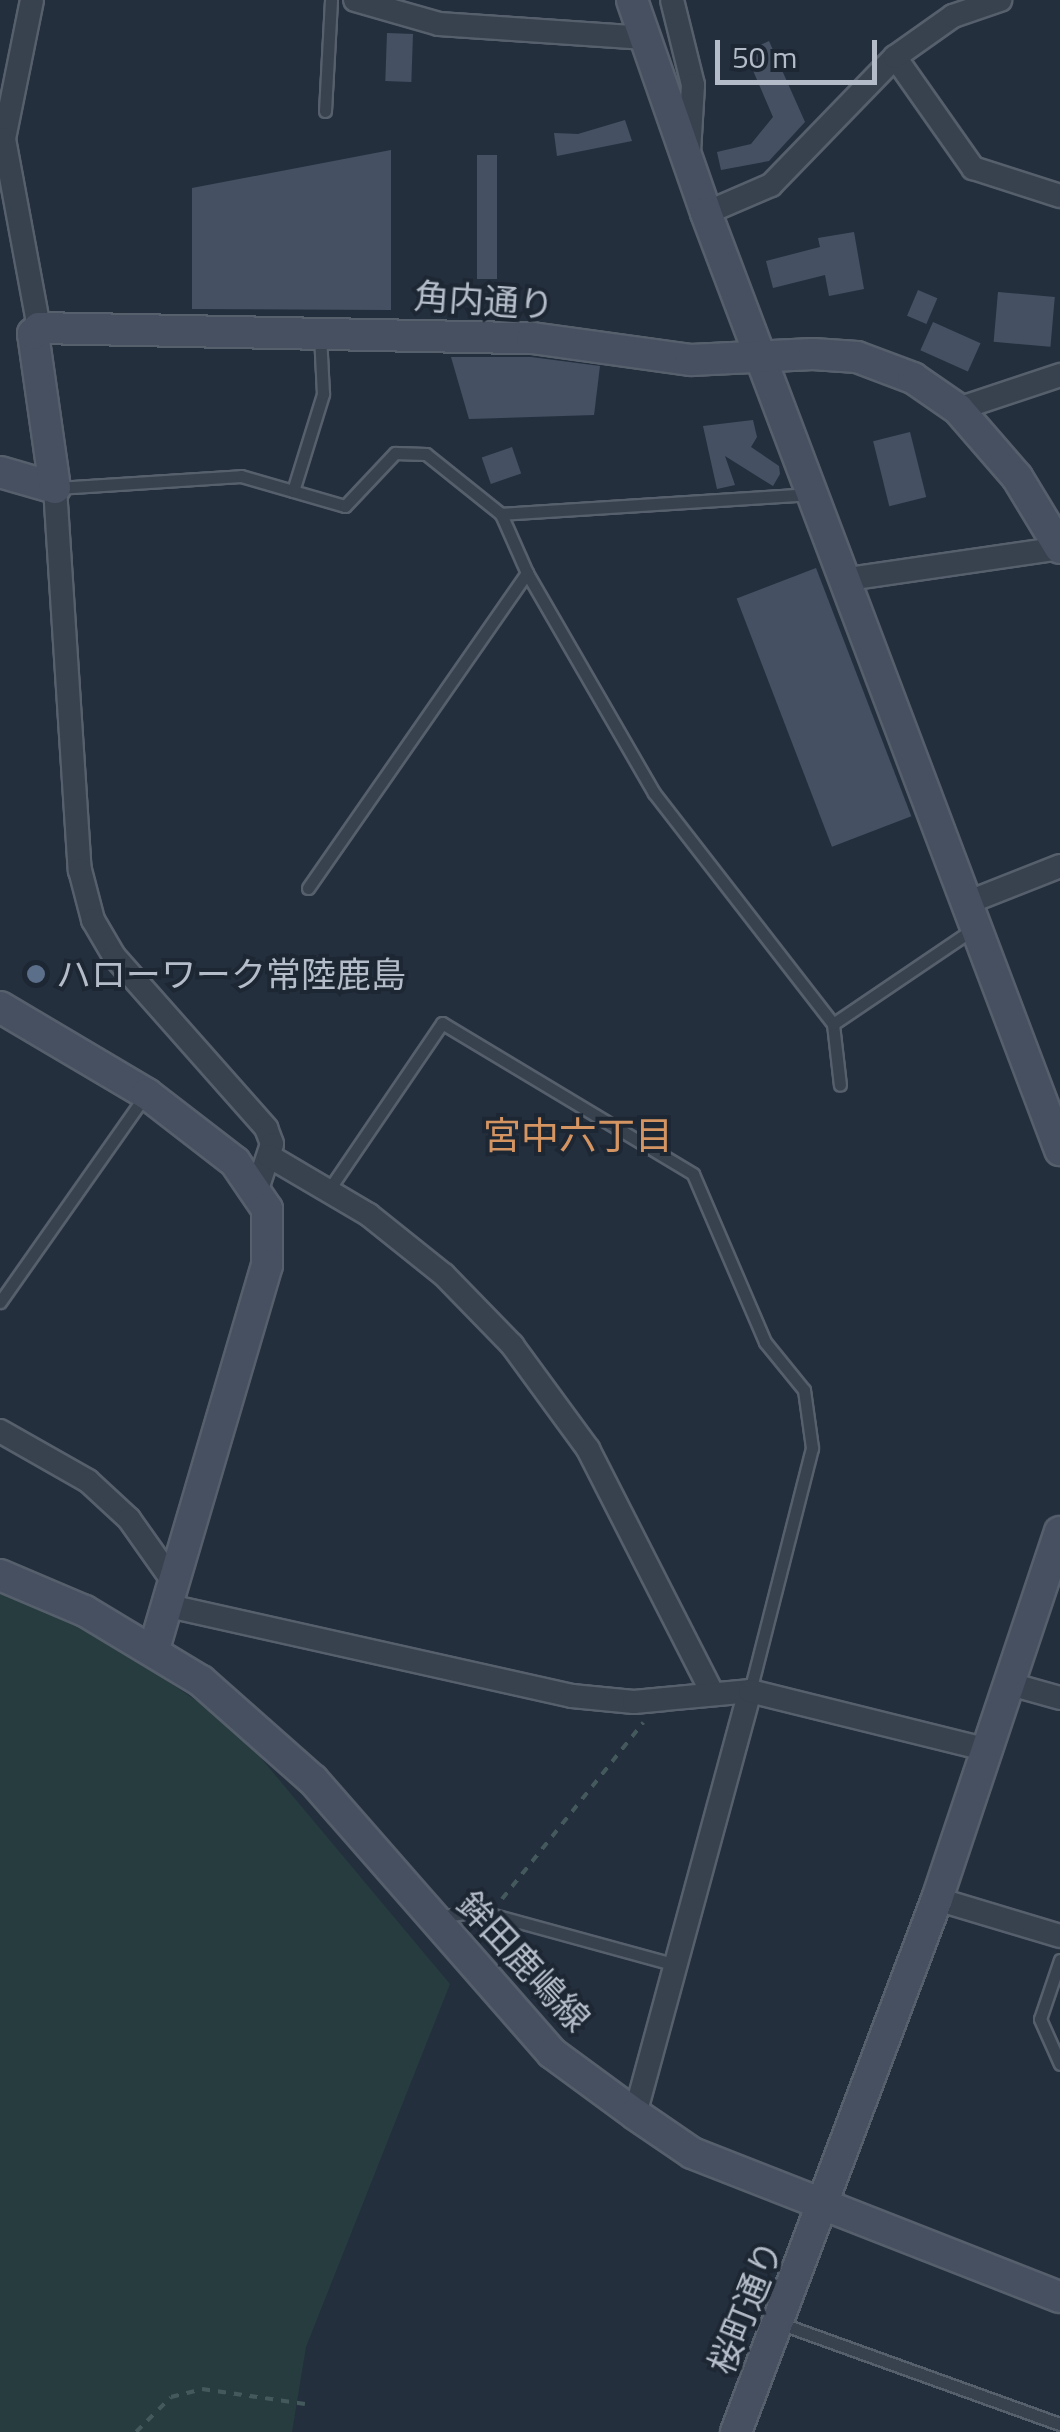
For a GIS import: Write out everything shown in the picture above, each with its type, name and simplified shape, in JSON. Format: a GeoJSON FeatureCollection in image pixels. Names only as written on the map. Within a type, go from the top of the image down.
{"type":"FeatureCollection","features":[{"type":"Feature","properties":{"kind":"street"},"geometry":{"type":"LineString","coordinates":[[32,0],[2,138],[39,328],[33,334],[55,488],[80,870],[93,920],[114,956],[266,1128],[268,1156],[257,1189]]}},
{"type":"Feature","properties":{"kind":"street"},"geometry":{"type":"LineString","coordinates":[[355,0],[440,24],[646,38]]}},
{"type":"Feature","properties":{"kind":"street"},"geometry":{"type":"LineString","coordinates":[[632,0],[706,213],[848,578],[1060,1150]]}},
{"type":"Feature","properties":{"kind":"street"},"geometry":{"type":"LineString","coordinates":[[672,0],[693,85],[688,162]]}},
{"type":"Feature","properties":{"kind":"street"},"geometry":{"type":"LineString","coordinates":[[706,213],[771,185],[895,56],[953,16],[1000,0]]}},
{"type":"Feature","properties":{"kind":"street"},"geometry":{"type":"LineString","coordinates":[[895,56],[972,168],[1060,196]]}},
{"type":"Feature","properties":{"kind":"street","name":"角内通り"},"geometry":{"type":"LineString","coordinates":[[39,328],[320,330],[532,338],[691,360],[857,357],[913,378],[958,408],[1017,477],[1060,548]]}},
{"type":"Feature","properties":{"kind":"street"},"geometry":{"type":"LineString","coordinates":[[958,408],[1060,375]]}},
{"type":"Feature","properties":{"kind":"street"},"geometry":{"type":"LineString","coordinates":[[0,472],[55,488]]}},
{"type":"Feature","properties":{"kind":"street"},"geometry":{"type":"LineString","coordinates":[[848,578],[1060,548]]}},
{"type":"Feature","properties":{"kind":"street"},"geometry":{"type":"LineString","coordinates":[[973,914],[1060,866]]}},
{"type":"Feature","properties":{"kind":"street"},"geometry":{"type":"LineString","coordinates":[[0,1007],[147,1094],[234,1162],[267,1208],[267,1265],[154,1650]]}},
{"type":"Feature","properties":{"kind":"street"},"geometry":{"type":"LineString","coordinates":[[268,1156],[328,1191],[444,1275],[548,1390],[588,1448],[712,1690]]}},
{"type":"Feature","properties":{"kind":"street"},"geometry":{"type":"LineString","coordinates":[[0,1431],[88,1482],[129,1518],[172,1595],[572,1696],[662,1698],[712,1690],[750,1691],[990,1750]]}},
{"type":"Feature","properties":{"kind":"street","name":"桜町通り"},"geometry":{"type":"LineString","coordinates":[[736,2432],[824,2209],[937,1899],[1060,1532]]}},
{"type":"Feature","properties":{"kind":"street","name":"鉾田鹿嶋線"},"geometry":{"type":"LineString","coordinates":[[0,1575],[154,1650],[201,1680],[313,1780],[552,2052],[692,2153],[824,2209],[1059,2292]]}},
{"type":"Feature","properties":{"kind":"street"},"geometry":{"type":"LineString","coordinates":[[1010,1684],[1060,1698]]}},
{"type":"Feature","properties":{"kind":"street"},"geometry":{"type":"LineString","coordinates":[[636,2114],[680,1966],[750,1691]]}},
{"type":"Feature","properties":{"kind":"street"},"geometry":{"type":"LineString","coordinates":[[937,1899],[1060,1936]]}},
{"type":"Feature","properties":{"kind":"lane"},"geometry":{"type":"LineString","coordinates":[[324,111],[331,0]]}},
{"type":"Feature","properties":{"kind":"lane"},"geometry":{"type":"LineString","coordinates":[[293,491],[323,394],[320,330]]}},
{"type":"Feature","properties":{"kind":"lane"},"geometry":{"type":"LineString","coordinates":[[55,488],[242,476],[346,506],[395,453],[426,454],[501,514],[527,573],[654,793],[833,1024],[840,1086]]}},
{"type":"Feature","properties":{"kind":"lane"},"geometry":{"type":"LineString","coordinates":[[501,514],[814,494]]}},
{"type":"Feature","properties":{"kind":"lane"},"geometry":{"type":"LineString","coordinates":[[308,888],[527,573]]}},
{"type":"Feature","properties":{"kind":"lane"},"geometry":{"type":"LineString","coordinates":[[833,1024],[973,914]]}},
{"type":"Feature","properties":{"kind":"lane"},"geometry":{"type":"LineString","coordinates":[[328,1191],[442,1023],[692,1174],[765,1342],[804,1390],[812,1448],[750,1691]]}},
{"type":"Feature","properties":{"kind":"lane"},"geometry":{"type":"LineString","coordinates":[[0,1302],[147,1094]]}},
{"type":"Feature","properties":{"kind":"lane"},"geometry":{"type":"LineString","coordinates":[[432,1918],[489,1914],[680,1966]]}},
{"type":"Feature","properties":{"kind":"lane"},"geometry":{"type":"LineString","coordinates":[[1060,1960],[1040,2020],[1060,2064]]}},
{"type":"Feature","properties":{"kind":"lane"},"geometry":{"type":"LineString","coordinates":[[779,2324],[1060,2424]]}},
{"type":"Feature","properties":{"kind":"path"},"geometry":{"type":"LineString","coordinates":[[489,1914],[662,1698]]}},
{"type":"Feature","properties":{"kind":"path"},"geometry":{"type":"LineString","coordinates":[[136,2432],[171,2397],[202,2389],[305,2404]]}},
{"type":"Feature","properties":{"kind":"green space"},"geometry":{"type":"Polygon","coordinates":[[[0,1588],[81,1622],[235,1727],[450,1984],[306,2347],[292,2432],[0,2432],[0,1588]]]}},
{"type":"Feature","properties":{"kind":"building"},"geometry":{"type":"Polygon","coordinates":[[[387,33],[413,34],[411,82],[385,81],[387,33]]]}},
{"type":"Feature","properties":{"kind":"building"},"geometry":{"type":"Polygon","coordinates":[[[769,41],[805,122],[769,161],[721,170],[717,152],[751,144],[773,117],[745,52],[769,41]]]}},
{"type":"Feature","properties":{"kind":"building"},"geometry":{"type":"Polygon","coordinates":[[[625,120],[632,141],[557,156],[554,133],[578,134],[625,120]]]}},
{"type":"Feature","properties":{"kind":"building"},"geometry":{"type":"Polygon","coordinates":[[[391,150],[391,310],[192,309],[192,188],[391,150]]]}},
{"type":"Feature","properties":{"kind":"building"},"geometry":{"type":"Polygon","coordinates":[[[477,155],[497,155],[497,279],[477,279],[477,155]]]}},
{"type":"Feature","properties":{"kind":"building"},"geometry":{"type":"Polygon","coordinates":[[[854,232],[864,289],[829,296],[825,275],[773,288],[766,261],[820,247],[818,238],[854,232]]]}},
{"type":"Feature","properties":{"kind":"building"},"geometry":{"type":"Polygon","coordinates":[[[918,290],[937,298],[926,324],[907,316],[918,290]]]}},
{"type":"Feature","properties":{"kind":"building"},"geometry":{"type":"Polygon","coordinates":[[[998,292],[1055,297],[1050,347],[994,342],[998,292]]]}},
{"type":"Feature","properties":{"kind":"building"},"geometry":{"type":"Polygon","coordinates":[[[933,322],[981,343],[968,371],[920,350],[933,322]]]}},
{"type":"Feature","properties":{"kind":"building"},"geometry":{"type":"Polygon","coordinates":[[[451,357],[531,357],[600,366],[594,415],[469,419],[451,357]]]}},
{"type":"Feature","properties":{"kind":"building"},"geometry":{"type":"Polygon","coordinates":[[[753,420],[757,437],[751,447],[779,466],[780,474],[773,486],[725,456],[735,485],[717,489],[703,426],[753,420]]]}},
{"type":"Feature","properties":{"kind":"building"},"geometry":{"type":"Polygon","coordinates":[[[910,432],[926,497],[889,506],[873,441],[910,432]]]}},
{"type":"Feature","properties":{"kind":"building"},"geometry":{"type":"Polygon","coordinates":[[[512,447],[521,473],[491,484],[482,457],[512,447]]]}},
{"type":"Feature","properties":{"kind":"building"},"geometry":{"type":"Polygon","coordinates":[[[816,568],[911,816],[832,847],[737,598],[816,568]]]}},
{"type":"Feature","properties":{"kind":"place","name":"ハローワーク常陸鹿島"},"geometry":{"type":"Point","coordinates":[36,974]}},
{"type":"Feature","properties":{"kind":"district","name":"宮中六丁目"},"geometry":{"type":"Point","coordinates":[578,1136]}}]}
